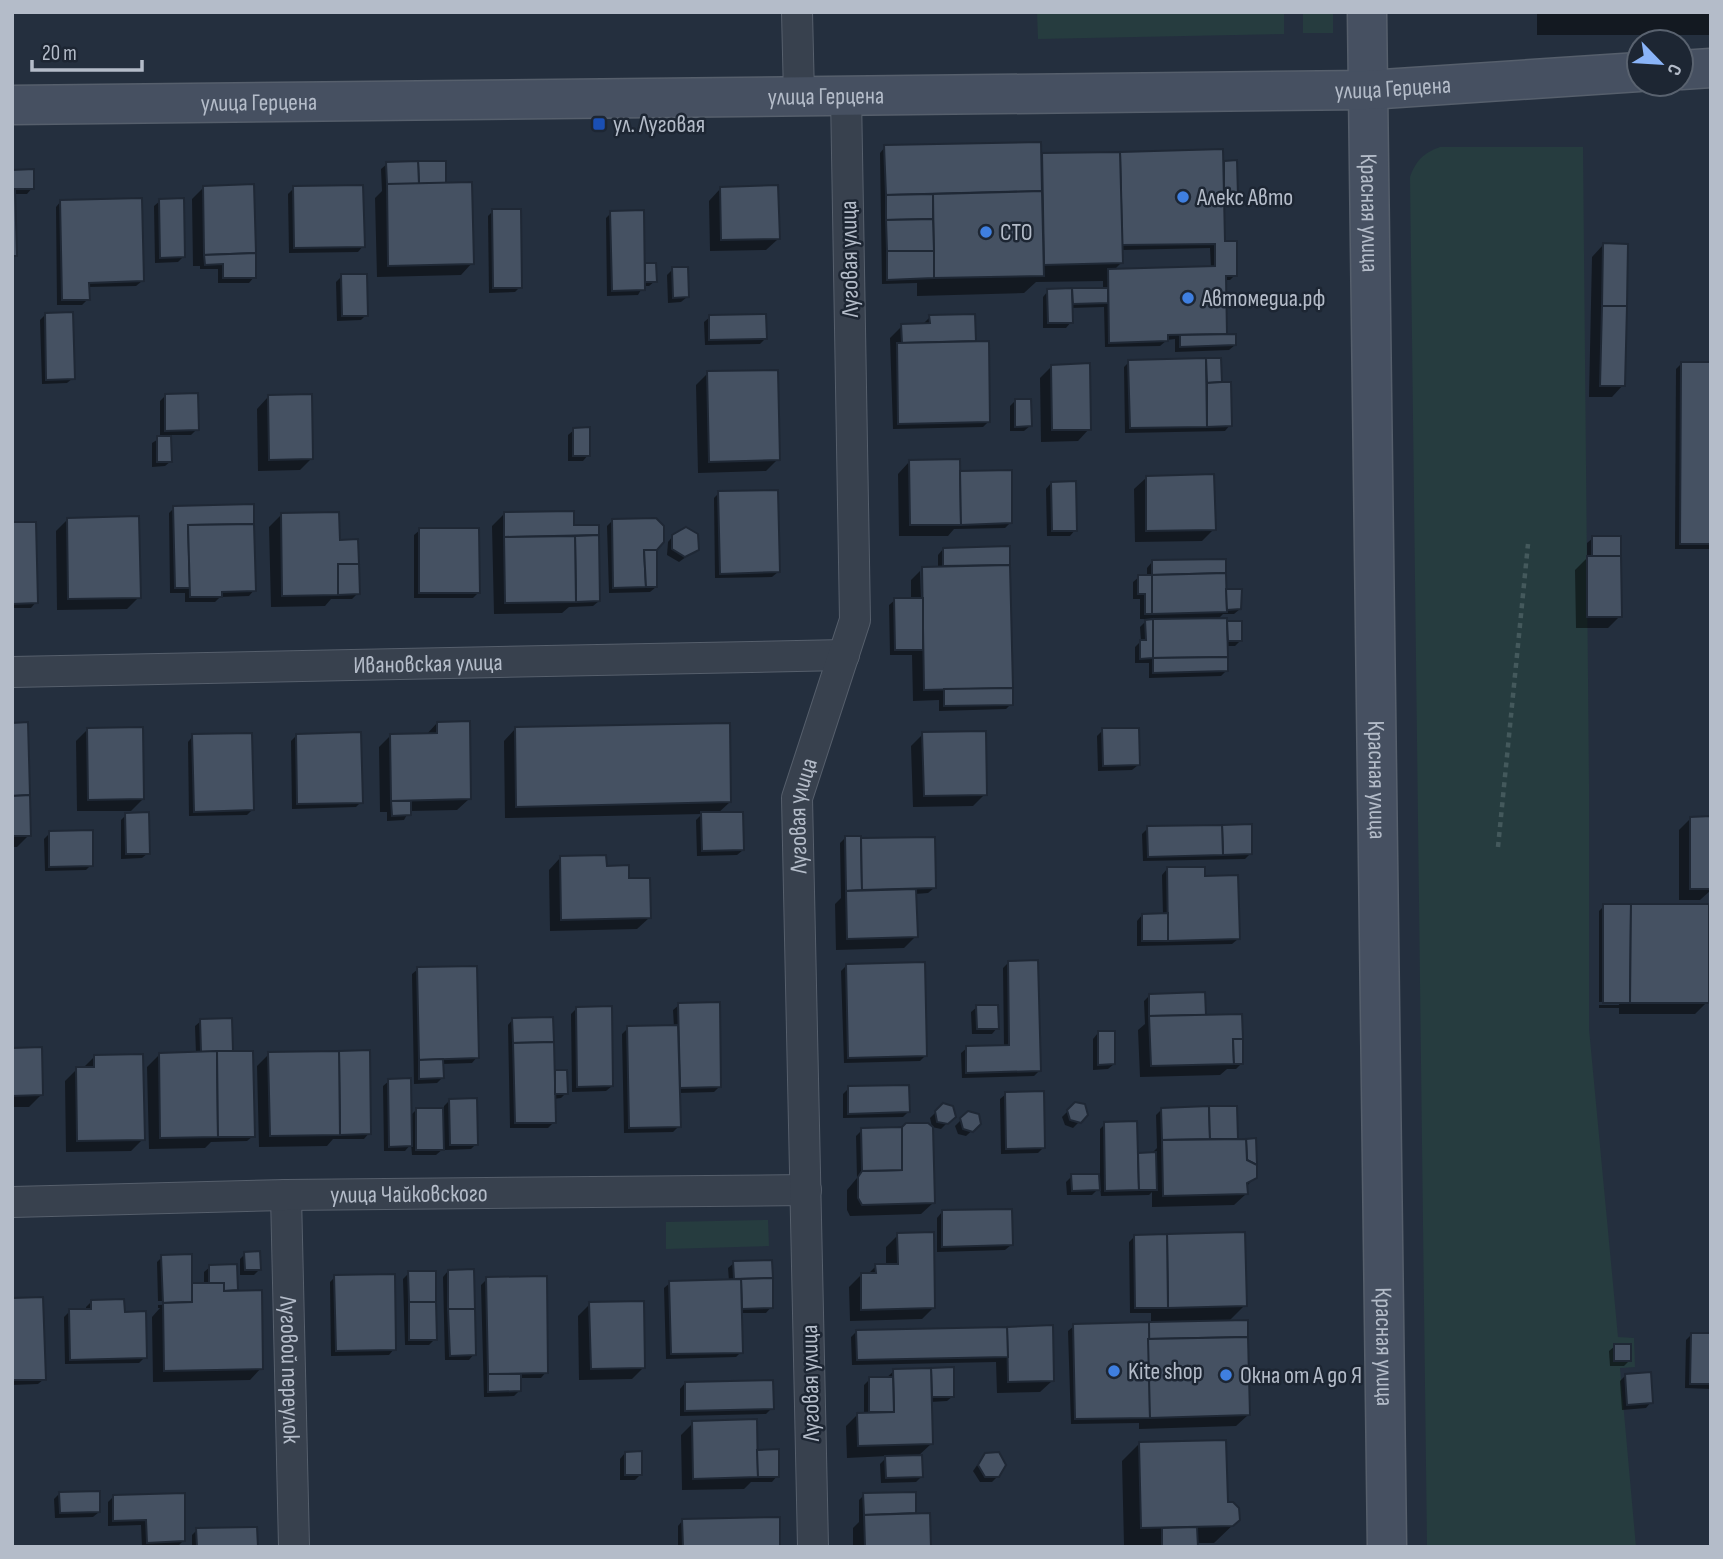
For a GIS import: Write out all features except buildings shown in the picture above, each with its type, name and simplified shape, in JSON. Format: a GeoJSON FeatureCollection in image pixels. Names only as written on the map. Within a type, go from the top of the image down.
{"type":"FeatureCollection","features":[{"type":"Feature","properties":{"kind":"street"},"geometry":{"type":"LineString","coordinates":[[797,12],[799,96]]}},
{"type":"Feature","properties":{"kind":"street","name":"Красная улица"},"geometry":{"type":"LineString","coordinates":[[1367,12],[1387,1547]]}},
{"type":"Feature","properties":{"kind":"street","name":"улица Герцена"},"geometry":{"type":"LineString","coordinates":[[12,105],[1368,90],[1625,73]]}},
{"type":"Feature","properties":{"kind":"street","name":"Луговая улица"},"geometry":{"type":"LineString","coordinates":[[813,1547],[797,798],[855,620],[846,95]]}},
{"type":"Feature","properties":{"kind":"street","name":"Ивановская улица"},"geometry":{"type":"LineString","coordinates":[[12,672],[844,655]]}},
{"type":"Feature","properties":{"kind":"street","name":"улица Чайковского"},"geometry":{"type":"LineString","coordinates":[[12,1202],[286,1195],[806,1190]]}},
{"type":"Feature","properties":{"kind":"street","name":"Луговой переулок"},"geometry":{"type":"LineString","coordinates":[[286,1195],[294,1547]]}},
{"type":"Feature","properties":{"kind":"path"},"geometry":{"type":"LineString","coordinates":[[1498,847],[1528,544]]}},
{"type":"Feature","properties":{"kind":"green space"},"geometry":{"type":"Polygon","coordinates":[[[1037,12],[1284,12],[1284,34],[1038,39],[1037,12]]]}},
{"type":"Feature","properties":{"kind":"green space"},"geometry":{"type":"Polygon","coordinates":[[[1303,12],[1333,12],[1333,33],[1303,33],[1303,12]]]}},
{"type":"Feature","properties":{"kind":"green space"},"geometry":{"type":"Polygon","coordinates":[[[1440,147],[1583,147],[1589,1029],[1618,1337],[1634,1338],[1635,1367],[1620,1368],[1636,1547],[1427,1547],[1410,177],[1421,158],[1440,147]]]}},
{"type":"Feature","properties":{"kind":"green space"},"geometry":{"type":"Polygon","coordinates":[[[768,1220],[769,1246],[666,1249],[666,1222],[768,1220]]]}},
{"type":"Feature","properties":{"kind":"place","name":"ул. Луговая"},"geometry":{"type":"Point","coordinates":[599,124]}},
{"type":"Feature","properties":{"kind":"place","name":"Алекс Авто"},"geometry":{"type":"Point","coordinates":[1183,197]}},
{"type":"Feature","properties":{"kind":"place","name":"СТО"},"geometry":{"type":"Point","coordinates":[986,232]}},
{"type":"Feature","properties":{"kind":"place","name":"Автомедиа.рф"},"geometry":{"type":"Point","coordinates":[1188,298]}},
{"type":"Feature","properties":{"kind":"place","name":"Kite shop"},"geometry":{"type":"Point","coordinates":[1114,1371]}},
{"type":"Feature","properties":{"kind":"place","name":"Окна от А до Я"},"geometry":{"type":"Point","coordinates":[1226,1375]}}]}
